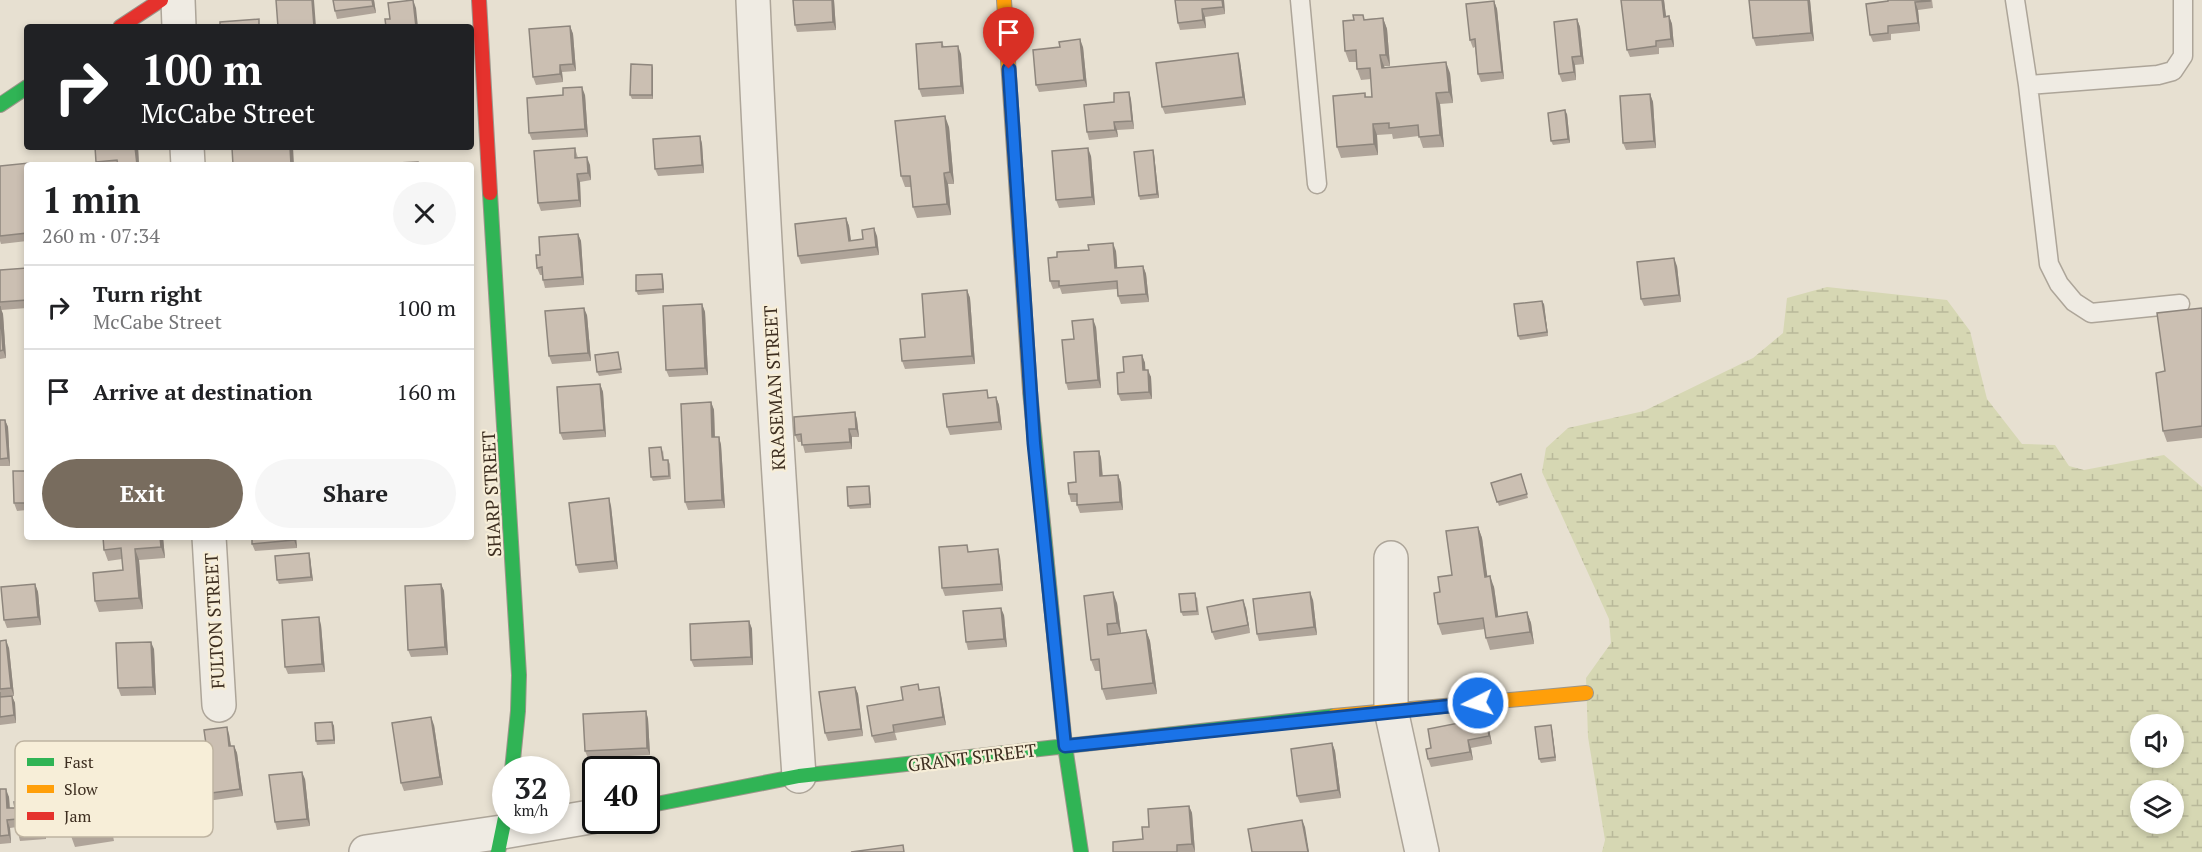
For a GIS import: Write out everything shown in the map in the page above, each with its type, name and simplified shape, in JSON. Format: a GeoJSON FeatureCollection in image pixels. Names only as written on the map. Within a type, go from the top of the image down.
{"type":"FeatureCollection","features":[{"type":"Feature","properties":{"kind":"street"},"geometry":{"type":"LineString","coordinates":[[125,24],[161,0]]}},
{"type":"Feature","properties":{"kind":"street"},"geometry":{"type":"LineString","coordinates":[[177,0],[179,24]]}},
{"type":"Feature","properties":{"kind":"street","name":"SHARP STREET"},"geometry":{"type":"LineString","coordinates":[[480,0],[519,675],[513,756]]}},
{"type":"Feature","properties":{"kind":"street","name":"KRASEMAN STREET"},"geometry":{"type":"LineString","coordinates":[[753,0],[777,452],[799,776]]}},
{"type":"Feature","properties":{"kind":"street"},"geometry":{"type":"LineString","coordinates":[[1004,0],[1034,443],[1065,746],[1081,852]]}},
{"type":"Feature","properties":{"kind":"street"},"geometry":{"type":"LineString","coordinates":[[0,105],[24,89]]}},
{"type":"Feature","properties":{"kind":"street","name":"FULTON STREET"},"geometry":{"type":"LineString","coordinates":[[209,540],[219,705]]}},
{"type":"Feature","properties":{"kind":"street"},"geometry":{"type":"LineString","coordinates":[[1391,558],[1391,710],[1422,852]]}},
{"type":"Feature","properties":{"kind":"street","name":"GRANT STREET"},"geometry":{"type":"LineString","coordinates":[[660,803],[799,776],[1391,710],[1586,693]]}},
{"type":"Feature","properties":{"kind":"street"},"geometry":{"type":"LineString","coordinates":[[366,852],[495,834]]}},
{"type":"Feature","properties":{"kind":"lane"},"geometry":{"type":"LineString","coordinates":[[1300,0],[1317,184]]}},
{"type":"Feature","properties":{"kind":"lane"},"geometry":{"type":"LineString","coordinates":[[2015,0],[2028,85],[2049,264],[2059,284],[2074,302],[2091,313],[2180,304]]}},
{"type":"Feature","properties":{"kind":"lane"},"geometry":{"type":"LineString","coordinates":[[2028,85],[2158,75],[2173,71],[2183,56],[2183,0]]}},
{"type":"Feature","properties":{"kind":"green space"},"geometry":{"type":"Polygon","coordinates":[[[1827,287],[1947,300],[1970,331],[1987,399],[2022,444],[2055,445],[2069,466],[2084,470],[2164,455],[2202,487],[2202,852],[1602,852],[1605,840],[1588,737],[1586,678],[1611,643],[1609,619],[1542,472],[1546,448],[1568,428],[1644,411],[1753,358],[1783,333],[1787,298],[1827,287]]]}},
{"type":"Feature","properties":{"kind":"building"},"geometry":{"type":"Polygon","coordinates":[[[276,0],[312,0],[314,24],[278,24],[276,0]]]}},
{"type":"Feature","properties":{"kind":"building"},"geometry":{"type":"Polygon","coordinates":[[[333,0],[372,0],[373,6],[335,11],[333,0]]]}},
{"type":"Feature","properties":{"kind":"building"},"geometry":{"type":"Polygon","coordinates":[[[413,0],[416,24],[386,24],[385,19],[390,19],[388,3],[413,0]]]}},
{"type":"Feature","properties":{"kind":"building"},"geometry":{"type":"Polygon","coordinates":[[[793,0],[832,0],[833,22],[795,25],[793,0]]]}},
{"type":"Feature","properties":{"kind":"building"},"geometry":{"type":"Polygon","coordinates":[[[1175,0],[1222,0],[1223,7],[1202,9],[1203,20],[1178,23],[1175,0]]]}},
{"type":"Feature","properties":{"kind":"building"},"geometry":{"type":"Polygon","coordinates":[[[1621,0],[1662,0],[1664,17],[1669,16],[1671,39],[1656,41],[1656,46],[1627,50],[1621,0]]]}},
{"type":"Feature","properties":{"kind":"building"},"geometry":{"type":"Polygon","coordinates":[[[1749,0],[1808,0],[1811,33],[1753,38],[1749,0]]]}},
{"type":"Feature","properties":{"kind":"building"},"geometry":{"type":"Polygon","coordinates":[[[1888,0],[1930,1],[1915,2],[1918,23],[1888,26],[1888,33],[1870,35],[1866,4],[1888,0]]]}},
{"type":"Feature","properties":{"kind":"building"},"geometry":{"type":"Polygon","coordinates":[[[1494,1],[1502,72],[1478,74],[1475,39],[1470,40],[1466,4],[1494,1]]]}},
{"type":"Feature","properties":{"kind":"building"},"geometry":{"type":"Polygon","coordinates":[[[1353,15],[1363,15],[1364,20],[1383,18],[1386,55],[1380,55],[1382,68],[1446,62],[1449,92],[1436,93],[1440,135],[1419,137],[1418,125],[1389,128],[1389,123],[1373,124],[1374,144],[1337,147],[1333,96],[1365,93],[1365,97],[1372,97],[1370,68],[1357,69],[1356,50],[1345,51],[1343,21],[1354,20],[1353,15]]]}},
{"type":"Feature","properties":{"kind":"building"},"geometry":{"type":"Polygon","coordinates":[[[259,19],[259,24],[220,24],[220,22],[259,19]]]}},
{"type":"Feature","properties":{"kind":"building"},"geometry":{"type":"Polygon","coordinates":[[[1577,19],[1581,56],[1572,57],[1574,72],[1559,74],[1554,22],[1577,19]]]}},
{"type":"Feature","properties":{"kind":"building"},"geometry":{"type":"Polygon","coordinates":[[[570,26],[573,64],[560,65],[560,74],[533,77],[529,29],[570,26]]]}},
{"type":"Feature","properties":{"kind":"building"},"geometry":{"type":"Polygon","coordinates":[[[1080,39],[1084,80],[1036,85],[1033,50],[1060,47],[1059,42],[1080,39]]]}},
{"type":"Feature","properties":{"kind":"building"},"geometry":{"type":"Polygon","coordinates":[[[942,42],[942,47],[958,46],[961,86],[919,89],[916,44],[942,42]]]}},
{"type":"Feature","properties":{"kind":"building"},"geometry":{"type":"Polygon","coordinates":[[[1238,53],[1243,97],[1162,107],[1156,63],[1238,53]]]}},
{"type":"Feature","properties":{"kind":"building"},"geometry":{"type":"Polygon","coordinates":[[[631,64],[652,65],[652,95],[630,95],[631,64]]]}},
{"type":"Feature","properties":{"kind":"building"},"geometry":{"type":"Polygon","coordinates":[[[582,87],[585,129],[529,133],[527,98],[563,95],[563,88],[582,87]]]}},
{"type":"Feature","properties":{"kind":"building"},"geometry":{"type":"Polygon","coordinates":[[[1129,92],[1132,121],[1114,122],[1115,130],[1087,132],[1084,105],[1114,102],[1114,93],[1129,92]]]}},
{"type":"Feature","properties":{"kind":"building"},"geometry":{"type":"Polygon","coordinates":[[[1650,94],[1654,141],[1623,143],[1620,96],[1650,94]]]}},
{"type":"Feature","properties":{"kind":"building"},"geometry":{"type":"Polygon","coordinates":[[[1565,110],[1568,139],[1551,141],[1548,113],[1565,110]]]}},
{"type":"Feature","properties":{"kind":"building"},"geometry":{"type":"Polygon","coordinates":[[[945,116],[950,172],[944,173],[947,204],[913,207],[910,176],[901,176],[895,121],[945,116]]]}},
{"type":"Feature","properties":{"kind":"building"},"geometry":{"type":"Polygon","coordinates":[[[700,136],[702,165],[655,169],[653,139],[700,136]]]}},
{"type":"Feature","properties":{"kind":"building"},"geometry":{"type":"Polygon","coordinates":[[[575,148],[575,158],[587,157],[588,173],[577,174],[579,200],[538,203],[534,151],[575,148]]]}},
{"type":"Feature","properties":{"kind":"building"},"geometry":{"type":"Polygon","coordinates":[[[1088,148],[1092,197],[1056,200],[1052,151],[1088,148]]]}},
{"type":"Feature","properties":{"kind":"building"},"geometry":{"type":"Polygon","coordinates":[[[95,150],[135,150],[137,162],[117,162],[117,160],[96,162],[95,150]]]}},
{"type":"Feature","properties":{"kind":"building"},"geometry":{"type":"Polygon","coordinates":[[[232,150],[290,150],[291,162],[233,162],[232,150]]]}},
{"type":"Feature","properties":{"kind":"building"},"geometry":{"type":"Polygon","coordinates":[[[1153,150],[1157,194],[1139,196],[1134,152],[1153,150]]]}},
{"type":"Feature","properties":{"kind":"building"},"geometry":{"type":"Polygon","coordinates":[[[24,164],[24,233],[0,236],[0,166],[24,164]]]}},
{"type":"Feature","properties":{"kind":"building"},"geometry":{"type":"Polygon","coordinates":[[[846,218],[849,241],[863,239],[862,230],[874,228],[876,247],[798,256],[795,224],[846,218]]]}},
{"type":"Feature","properties":{"kind":"building"},"geometry":{"type":"Polygon","coordinates":[[[578,234],[582,277],[543,280],[542,267],[537,268],[536,255],[540,255],[539,237],[578,234]]]}},
{"type":"Feature","properties":{"kind":"building"},"geometry":{"type":"Polygon","coordinates":[[[1113,243],[1115,268],[1143,266],[1146,294],[1118,296],[1117,281],[1059,286],[1059,281],[1050,281],[1048,258],[1057,257],[1057,252],[1089,250],[1088,245],[1113,243]]]}},
{"type":"Feature","properties":{"kind":"building"},"geometry":{"type":"Polygon","coordinates":[[[1674,258],[1679,295],[1641,299],[1637,262],[1674,258]]]}},
{"type":"Feature","properties":{"kind":"building"},"geometry":{"type":"Polygon","coordinates":[[[24,268],[24,300],[0,302],[0,270],[24,268]]]}},
{"type":"Feature","properties":{"kind":"building"},"geometry":{"type":"Polygon","coordinates":[[[662,274],[663,289],[636,291],[636,275],[662,274]]]}},
{"type":"Feature","properties":{"kind":"building"},"geometry":{"type":"Polygon","coordinates":[[[967,290],[972,356],[902,361],[900,339],[925,337],[922,294],[967,290]]]}},
{"type":"Feature","properties":{"kind":"building"},"geometry":{"type":"Polygon","coordinates":[[[1542,301],[1547,332],[1518,336],[1514,304],[1542,301]]]}},
{"type":"Feature","properties":{"kind":"building"},"geometry":{"type":"Polygon","coordinates":[[[702,304],[705,368],[666,370],[663,306],[702,304]]]}},
{"type":"Feature","properties":{"kind":"building"},"geometry":{"type":"Polygon","coordinates":[[[0,306],[3,350],[0,351],[0,306]]]}},
{"type":"Feature","properties":{"kind":"building"},"geometry":{"type":"Polygon","coordinates":[[[584,308],[588,353],[549,356],[545,311],[584,308]]]}},
{"type":"Feature","properties":{"kind":"building"},"geometry":{"type":"Polygon","coordinates":[[[2202,308],[2202,426],[2163,431],[2156,373],[2165,371],[2157,313],[2202,308]]]}},
{"type":"Feature","properties":{"kind":"building"},"geometry":{"type":"Polygon","coordinates":[[[1093,319],[1098,380],[1066,383],[1062,340],[1074,339],[1072,321],[1093,319]]]}},
{"type":"Feature","properties":{"kind":"building"},"geometry":{"type":"Polygon","coordinates":[[[618,352],[621,369],[597,372],[595,355],[618,352]]]}},
{"type":"Feature","properties":{"kind":"building"},"geometry":{"type":"Polygon","coordinates":[[[1142,355],[1143,370],[1148,370],[1149,392],[1118,394],[1117,373],[1124,372],[1123,357],[1142,355]]]}},
{"type":"Feature","properties":{"kind":"building"},"geometry":{"type":"Polygon","coordinates":[[[600,384],[604,430],[560,433],[557,387],[600,384]]]}},
{"type":"Feature","properties":{"kind":"building"},"geometry":{"type":"Polygon","coordinates":[[[987,390],[988,398],[996,397],[999,422],[947,427],[943,394],[987,390]]]}},
{"type":"Feature","properties":{"kind":"building"},"geometry":{"type":"Polygon","coordinates":[[[711,402],[712,437],[719,437],[722,500],[685,502],[681,404],[711,402]]]}},
{"type":"Feature","properties":{"kind":"building"},"geometry":{"type":"Polygon","coordinates":[[[855,412],[856,429],[849,429],[850,442],[802,445],[801,434],[795,435],[794,417],[855,412]]]}},
{"type":"Feature","properties":{"kind":"building"},"geometry":{"type":"Polygon","coordinates":[[[0,420],[5,420],[8,458],[0,459],[0,420]]]}},
{"type":"Feature","properties":{"kind":"building"},"geometry":{"type":"Polygon","coordinates":[[[661,447],[663,460],[668,460],[669,476],[651,477],[649,448],[661,447]]]}},
{"type":"Feature","properties":{"kind":"building"},"geometry":{"type":"Polygon","coordinates":[[[1099,451],[1100,476],[1118,475],[1120,502],[1077,505],[1077,494],[1069,494],[1068,483],[1076,482],[1074,452],[1099,451]]]}},
{"type":"Feature","properties":{"kind":"building"},"geometry":{"type":"Polygon","coordinates":[[[13,471],[24,471],[24,503],[14,503],[13,471]]]}},
{"type":"Feature","properties":{"kind":"building"},"geometry":{"type":"Polygon","coordinates":[[[1521,474],[1527,494],[1497,502],[1491,483],[1521,474]]]}},
{"type":"Feature","properties":{"kind":"building"},"geometry":{"type":"Polygon","coordinates":[[[869,486],[870,504],[848,506],[847,487],[869,486]]]}},
{"type":"Feature","properties":{"kind":"building"},"geometry":{"type":"Polygon","coordinates":[[[609,498],[615,561],[576,565],[569,503],[609,498]]]}},
{"type":"Feature","properties":{"kind":"building"},"geometry":{"type":"Polygon","coordinates":[[[1478,527],[1485,577],[1490,576],[1496,617],[1527,612],[1530,632],[1486,638],[1483,618],[1438,624],[1434,593],[1440,592],[1438,577],[1452,575],[1446,531],[1478,527]]]}},
{"type":"Feature","properties":{"kind":"building"},"geometry":{"type":"Polygon","coordinates":[[[103,540],[160,540],[161,547],[135,549],[139,598],[95,601],[93,573],[123,570],[121,548],[104,550],[103,540]]]}},
{"type":"Feature","properties":{"kind":"building"},"geometry":{"type":"Polygon","coordinates":[[[252,540],[294,540],[252,544],[252,540]]]}},
{"type":"Feature","properties":{"kind":"building"},"geometry":{"type":"Polygon","coordinates":[[[967,545],[968,552],[998,549],[1001,584],[942,588],[939,547],[967,545]]]}},
{"type":"Feature","properties":{"kind":"building"},"geometry":{"type":"Polygon","coordinates":[[[309,553],[311,577],[277,580],[275,556],[309,553]]]}},
{"type":"Feature","properties":{"kind":"building"},"geometry":{"type":"Polygon","coordinates":[[[35,584],[38,617],[4,620],[1,587],[35,584]]]}},
{"type":"Feature","properties":{"kind":"building"},"geometry":{"type":"Polygon","coordinates":[[[441,584],[445,647],[408,650],[405,586],[441,584]]]}},
{"type":"Feature","properties":{"kind":"building"},"geometry":{"type":"Polygon","coordinates":[[[1113,592],[1117,623],[1107,624],[1108,635],[1146,630],[1153,683],[1102,689],[1099,659],[1091,660],[1084,596],[1113,592]]]}},
{"type":"Feature","properties":{"kind":"building"},"geometry":{"type":"Polygon","coordinates":[[[1310,592],[1314,627],[1257,634],[1253,599],[1310,592]]]}},
{"type":"Feature","properties":{"kind":"building"},"geometry":{"type":"Polygon","coordinates":[[[1195,593],[1197,611],[1181,612],[1179,594],[1195,593]]]}},
{"type":"Feature","properties":{"kind":"building"},"geometry":{"type":"Polygon","coordinates":[[[1243,600],[1248,625],[1212,632],[1207,607],[1243,600]]]}},
{"type":"Feature","properties":{"kind":"building"},"geometry":{"type":"Polygon","coordinates":[[[1001,608],[1004,639],[966,642],[963,611],[1001,608]]]}},
{"type":"Feature","properties":{"kind":"building"},"geometry":{"type":"Polygon","coordinates":[[[319,617],[322,664],[285,667],[282,620],[319,617]]]}},
{"type":"Feature","properties":{"kind":"building"},"geometry":{"type":"Polygon","coordinates":[[[749,621],[751,657],[691,660],[690,624],[749,621]]]}},
{"type":"Feature","properties":{"kind":"building"},"geometry":{"type":"Polygon","coordinates":[[[6,640],[11,688],[0,689],[0,641],[6,640]]]}},
{"type":"Feature","properties":{"kind":"building"},"geometry":{"type":"Polygon","coordinates":[[[151,642],[153,687],[118,688],[116,643],[151,642]]]}},
{"type":"Feature","properties":{"kind":"building"},"geometry":{"type":"Polygon","coordinates":[[[918,684],[919,690],[939,687],[943,717],[893,725],[894,732],[872,736],[867,706],[903,700],[901,687],[918,684]]]}},
{"type":"Feature","properties":{"kind":"building"},"geometry":{"type":"Polygon","coordinates":[[[855,687],[861,729],[825,733],[819,692],[855,687]]]}},
{"type":"Feature","properties":{"kind":"building"},"geometry":{"type":"Polygon","coordinates":[[[12,696],[14,715],[0,717],[0,697],[12,696]]]}},
{"type":"Feature","properties":{"kind":"building"},"geometry":{"type":"Polygon","coordinates":[[[646,711],[647,748],[585,751],[583,714],[646,711]]]}},
{"type":"Feature","properties":{"kind":"building"},"geometry":{"type":"Polygon","coordinates":[[[1485,711],[1489,736],[1468,740],[1470,752],[1428,759],[1426,749],[1431,748],[1428,729],[1464,722],[1463,715],[1485,711]]]}},
{"type":"Feature","properties":{"kind":"building"},"geometry":{"type":"Polygon","coordinates":[[[431,717],[440,777],[401,783],[392,723],[431,717]]]}},
{"type":"Feature","properties":{"kind":"building"},"geometry":{"type":"Polygon","coordinates":[[[332,722],[334,740],[316,741],[315,723],[332,722]]]}},
{"type":"Feature","properties":{"kind":"building"},"geometry":{"type":"Polygon","coordinates":[[[1551,725],[1555,757],[1539,759],[1535,727],[1551,725]]]}},
{"type":"Feature","properties":{"kind":"building"},"geometry":{"type":"Polygon","coordinates":[[[227,727],[229,746],[234,746],[240,789],[213,793],[213,741],[206,741],[204,730],[227,727]]]}},
{"type":"Feature","properties":{"kind":"building"},"geometry":{"type":"Polygon","coordinates":[[[1332,743],[1338,790],[1297,796],[1291,749],[1332,743]]]}},
{"type":"Feature","properties":{"kind":"building"},"geometry":{"type":"Polygon","coordinates":[[[302,772],[307,819],[275,822],[269,775],[302,772]]]}},
{"type":"Feature","properties":{"kind":"building"},"geometry":{"type":"Polygon","coordinates":[[[0,789],[6,789],[7,808],[15,808],[15,819],[7,820],[9,835],[0,836],[0,789]]]}},
{"type":"Feature","properties":{"kind":"building"},"geometry":{"type":"Polygon","coordinates":[[[1189,806],[1192,844],[1177,845],[1177,852],[1113,852],[1113,842],[1143,839],[1142,827],[1149,827],[1148,809],[1189,806]]]}},
{"type":"Feature","properties":{"kind":"building"},"geometry":{"type":"Polygon","coordinates":[[[1302,820],[1308,852],[1252,852],[1248,829],[1302,820]]]}},
{"type":"Feature","properties":{"kind":"building"},"geometry":{"type":"Polygon","coordinates":[[[903,845],[904,852],[851,852],[903,845]]]}},
{"type":"Feature","properties":{"kind":"traffic: fast"},"geometry":{"type":"LineString","coordinates":[[0,105],[24,89]]}},
{"type":"Feature","properties":{"kind":"traffic: fast"},"geometry":{"type":"LineString","coordinates":[[490,193],[519,675],[513,756]]}},
{"type":"Feature","properties":{"kind":"traffic: fast"},"geometry":{"type":"LineString","coordinates":[[1030,391],[1065,746],[1081,852]]}},
{"type":"Feature","properties":{"kind":"traffic: fast"},"geometry":{"type":"LineString","coordinates":[[660,803],[799,776],[1334,716]]}},
{"type":"Feature","properties":{"kind":"traffic: fast"},"geometry":{"type":"LineString","coordinates":[[498,852],[502,834]]}},
{"type":"Feature","properties":{"kind":"traffic: slow"},"geometry":{"type":"LineString","coordinates":[[1004,0],[1030,391]]}},
{"type":"Feature","properties":{"kind":"traffic: slow"},"geometry":{"type":"LineString","coordinates":[[1334,716],[1586,693]]}},
{"type":"Feature","properties":{"kind":"traffic: jam"},"geometry":{"type":"LineString","coordinates":[[125,24],[161,0]]}},
{"type":"Feature","properties":{"kind":"traffic: jam"},"geometry":{"type":"LineString","coordinates":[[479,0],[490,193]]}},
{"type":"Feature","properties":{"kind":"route"},"geometry":{"type":"LineString","coordinates":[[1009,69],[1034,443],[1065,746],[1391,710],[1478,703]]}}]}
